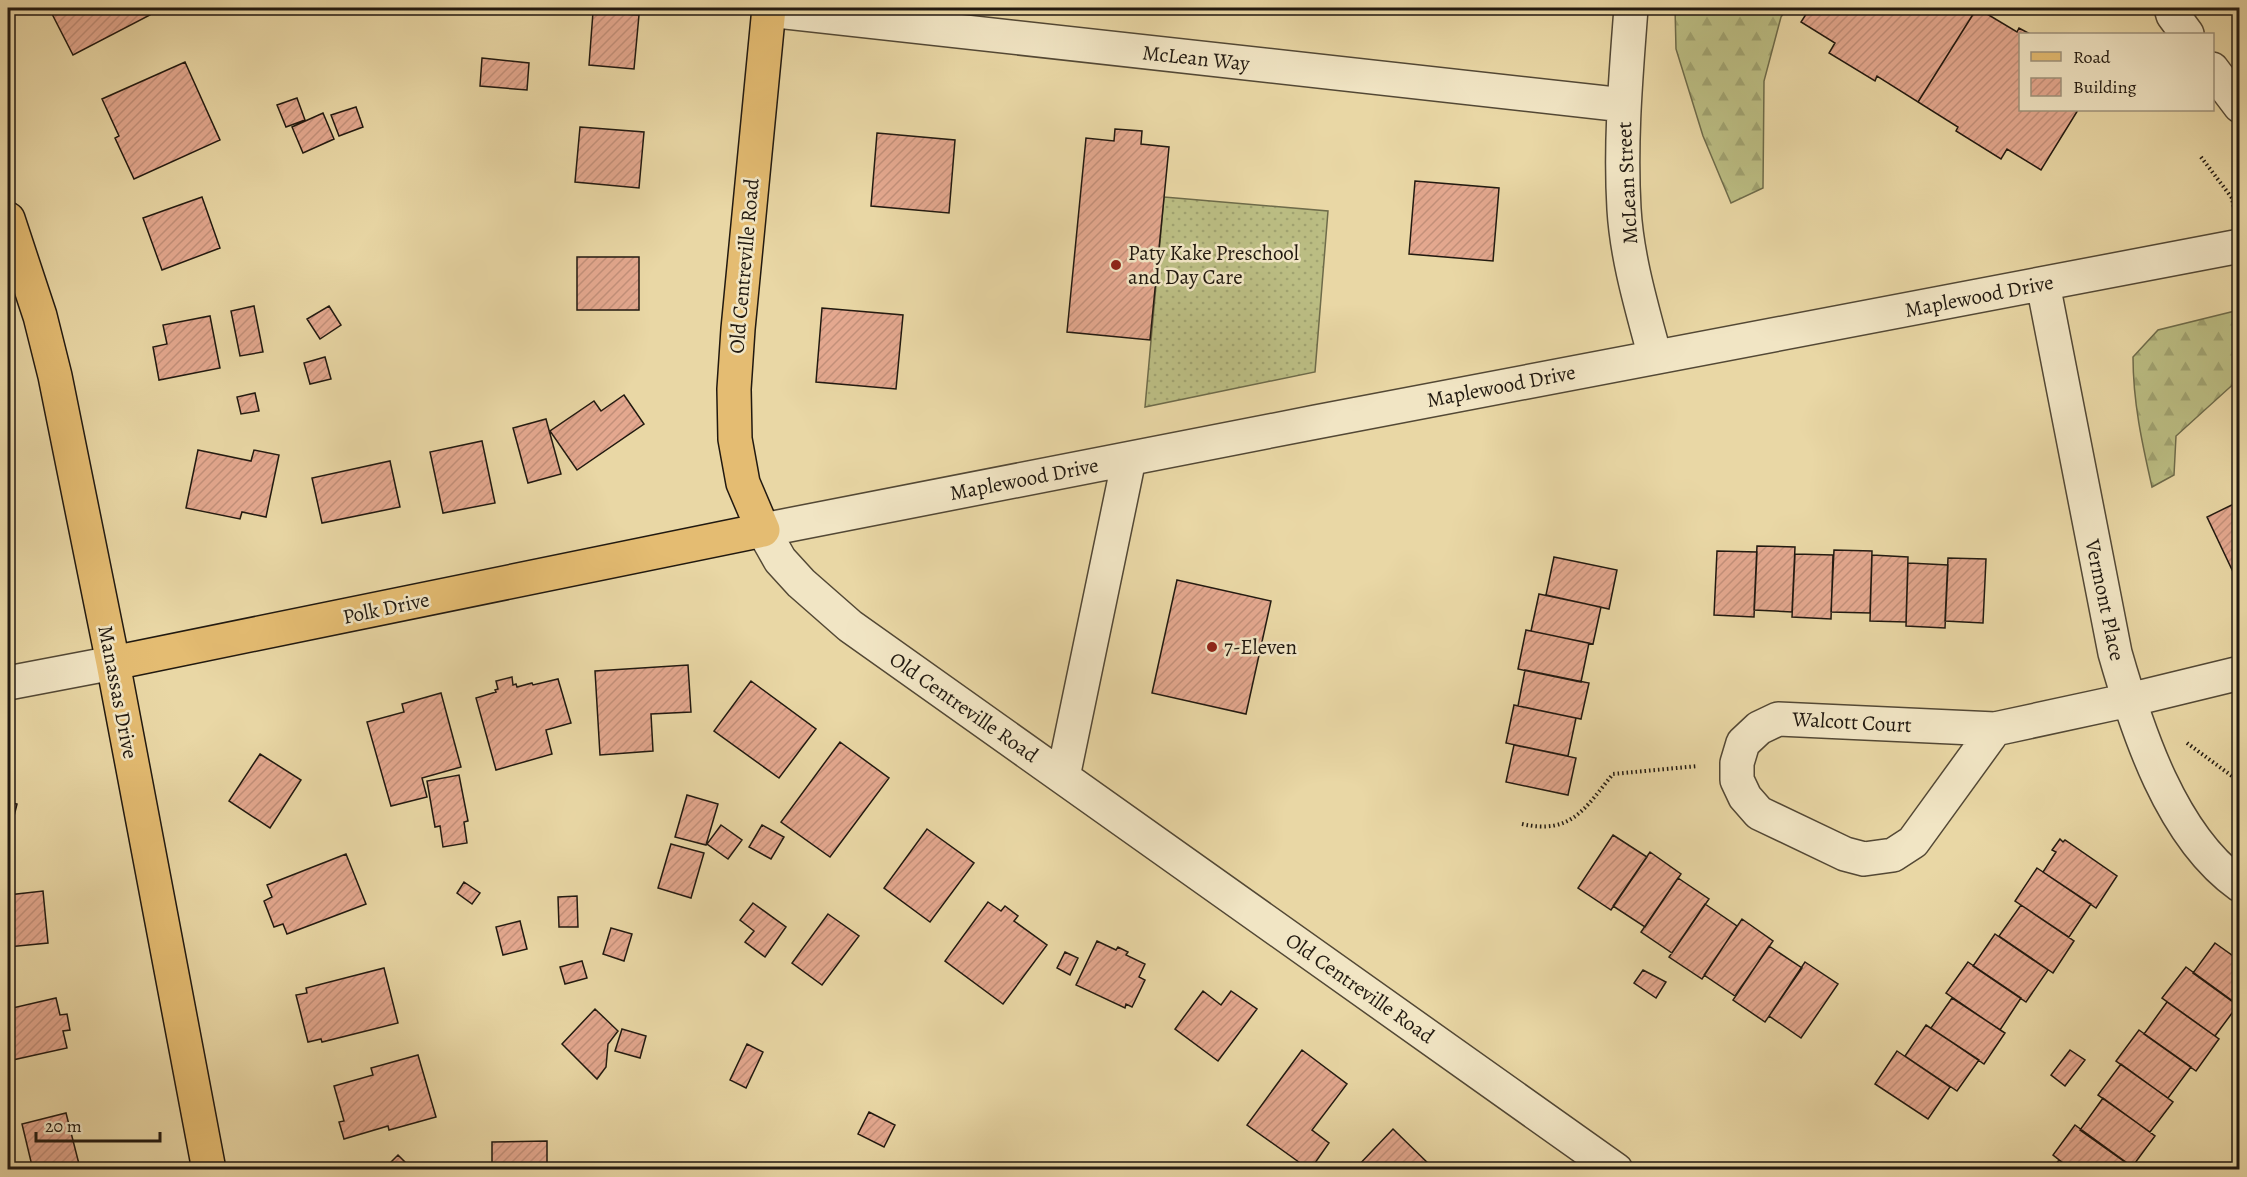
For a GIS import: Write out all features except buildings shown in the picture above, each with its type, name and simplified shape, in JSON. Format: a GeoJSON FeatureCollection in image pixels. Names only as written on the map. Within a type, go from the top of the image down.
{"type":"FeatureCollection","features":[{"type":"Feature","properties":{"kind":"main road","name":"Old Centreville Road"},"geometry":{"type":"LineString","coordinates":[[764,530],[743,483],[735,439],[734,389],[768,9]]}},
{"type":"Feature","properties":{"kind":"main road","name":"Manassas Drive"},"geometry":{"type":"LineString","coordinates":[[8,219],[40,316],[55,376],[113,663],[209,1170]]}},
{"type":"Feature","properties":{"kind":"main road","name":"Polk Drive"},"geometry":{"type":"LineString","coordinates":[[113,663],[764,530]]}},
{"type":"Feature","properties":{"kind":"street","name":"McLean Street"},"geometry":{"type":"LineString","coordinates":[[1631,8],[1622,133],[1624,211],[1636,287],[1655,357]]}},
{"type":"Feature","properties":{"kind":"street"},"geometry":{"type":"LineString","coordinates":[[2171,8],[2173,15],[2186,33]]}},
{"type":"Feature","properties":{"kind":"street","name":"McLean Way"},"geometry":{"type":"LineString","coordinates":[[768,9],[1624,105]]}},
{"type":"Feature","properties":{"kind":"street"},"geometry":{"type":"LineString","coordinates":[[2214,72],[2240,106]]}},
{"type":"Feature","properties":{"kind":"street","name":"Maplewood Drive"},"geometry":{"type":"LineString","coordinates":[[764,530],[2240,246]]}},
{"type":"Feature","properties":{"kind":"street","name":"Vermont Place"},"geometry":{"type":"LineString","coordinates":[[2043,284],[2115,653],[2129,700],[2165,794],[2194,839],[2231,879],[2240,885]]}},
{"type":"Feature","properties":{"kind":"street"},"geometry":{"type":"LineString","coordinates":[[1063,777],[1129,459]]}},
{"type":"Feature","properties":{"kind":"street","name":"Old Centreville Road"},"geometry":{"type":"LineString","coordinates":[[764,530],[780,560],[823,604],[850,626],[1616,1170]]}},
{"type":"Feature","properties":{"kind":"street","name":"Polk Drive"},"geometry":{"type":"LineString","coordinates":[[8,683],[113,663]]}},
{"type":"Feature","properties":{"kind":"street","name":"Walcott Court"},"geometry":{"type":"LineString","coordinates":[[1737,763],[1743,743],[1759,728],[1778,719],[1995,729],[2240,673]]}},
{"type":"Feature","properties":{"kind":"street"},"geometry":{"type":"LineString","coordinates":[[1737,763],[1737,780],[1745,797],[1759,813],[1845,854],[1864,859],[1893,855],[1913,842],[1995,729]]}},
{"type":"Feature","properties":{"kind":"path"},"geometry":{"type":"LineString","coordinates":[[2201,157],[2220,182]]}},
{"type":"Feature","properties":{"kind":"path"},"geometry":{"type":"LineString","coordinates":[[1522,825],[1546,828],[1566,822],[1580,813],[1613,774],[1737,763]]}},
{"type":"Feature","properties":{"kind":"green space"},"geometry":{"type":"Polygon","coordinates":[[[1675,8],[1787,8],[1781,17],[1764,81],[1763,188],[1731,203],[1703,136],[1676,49],[1675,8]]]}},
{"type":"Feature","properties":{"kind":"green space"},"geometry":{"type":"Polygon","coordinates":[[[1164,197],[1328,211],[1315,372],[1145,407],[1164,197]]]}},
{"type":"Feature","properties":{"kind":"green space"},"geometry":{"type":"Polygon","coordinates":[[[2239,310],[2239,379],[2176,436],[2174,475],[2152,487],[2136,406],[2133,357],[2158,330],[2239,310]]]}},
{"type":"Feature","properties":{"kind":"place","name":"Paty Kake Preschool and Day Care"},"geometry":{"type":"Point","coordinates":[1116,265]}},
{"type":"Feature","properties":{"kind":"place","name":"7-Eleven"},"geometry":{"type":"Point","coordinates":[1212,647]}}]}
